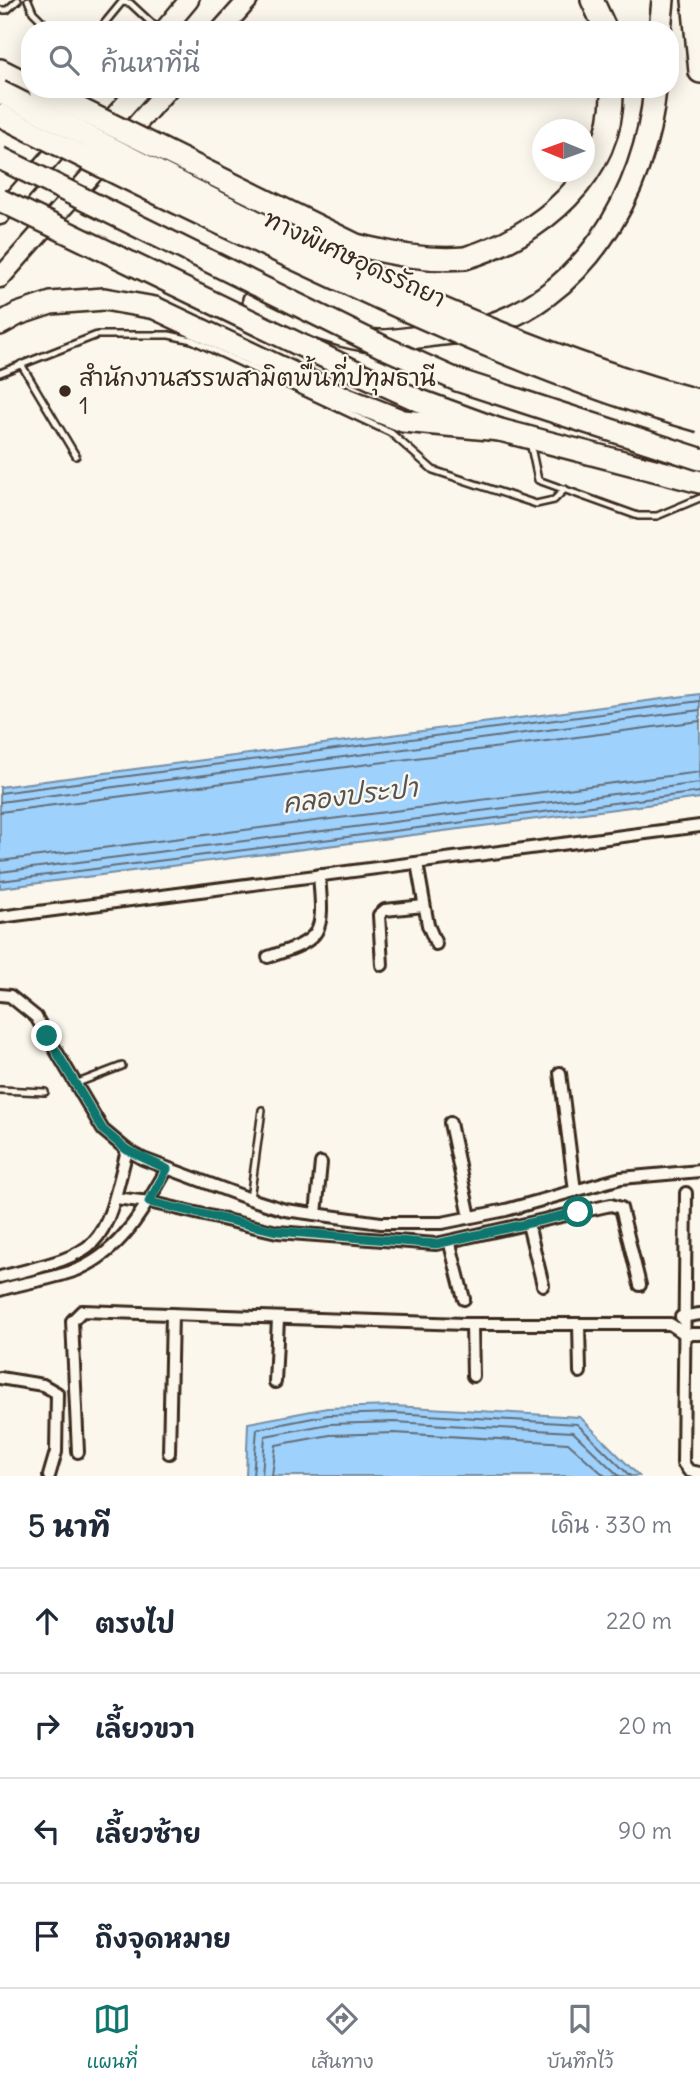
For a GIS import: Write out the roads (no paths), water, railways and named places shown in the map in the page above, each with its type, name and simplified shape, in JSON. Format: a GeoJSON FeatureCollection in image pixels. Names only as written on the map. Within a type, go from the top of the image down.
{"type":"FeatureCollection","features":[{"type":"Feature","properties":{"kind":"highway"},"geometry":{"type":"LineString","coordinates":[[592,0],[602,21]]}},
{"type":"Feature","properties":{"kind":"highway"},"geometry":{"type":"LineString","coordinates":[[661,21],[663,0]]}},
{"type":"Feature","properties":{"kind":"highway"},"geometry":{"type":"LineString","coordinates":[[693,0],[700,72]]}},
{"type":"Feature","properties":{"kind":"highway"},"geometry":{"type":"LineString","coordinates":[[0,70],[21,80]]}},
{"type":"Feature","properties":{"kind":"highway"},"geometry":{"type":"LineString","coordinates":[[0,92],[290,236],[471,321],[588,365],[700,401]]}},
{"type":"Feature","properties":{"kind":"highway"},"geometry":{"type":"LineString","coordinates":[[57,98],[356,245],[402,257],[432,260],[465,258],[495,250],[524,235],[571,196],[603,140],[610,118],[611,98]]}},
{"type":"Feature","properties":{"kind":"highway"},"geometry":{"type":"LineString","coordinates":[[0,173],[300,321],[364,340],[399,340],[476,329],[532,304],[566,278],[597,247],[627,200],[641,158],[653,98]]}},
{"type":"Feature","properties":{"kind":"highway","name":"ทางพิเศษอุดรรัถยา"},"geometry":{"type":"LineString","coordinates":[[0,116],[143,188],[477,344],[700,421]]}},
{"type":"Feature","properties":{"kind":"highway"},"geometry":{"type":"LineString","coordinates":[[0,158],[383,347],[457,380],[700,459]]}},
{"type":"Feature","properties":{"kind":"highway"},"geometry":{"type":"LineString","coordinates":[[0,200],[418,400],[529,439],[700,482]]}},
{"type":"Feature","properties":{"kind":"highway"},"geometry":{"type":"LineString","coordinates":[[0,324],[18,314],[51,303],[104,299],[155,308],[347,399],[403,421],[500,430]]}},
{"type":"Feature","properties":{"kind":"main road"},"geometry":{"type":"LineString","coordinates":[[170,21],[189,0]]}},
{"type":"Feature","properties":{"kind":"main road"},"geometry":{"type":"LineString","coordinates":[[229,21],[248,0]]}},
{"type":"Feature","properties":{"kind":"main road"},"geometry":{"type":"LineString","coordinates":[[0,215],[103,98]]}},
{"type":"Feature","properties":{"kind":"main road"},"geometry":{"type":"LineString","coordinates":[[0,278],[160,98]]}},
{"type":"Feature","properties":{"kind":"street"},"geometry":{"type":"LineString","coordinates":[[0,917],[700,826]]}},
{"type":"Feature","properties":{"kind":"street"},"geometry":{"type":"LineString","coordinates":[[417,863],[424,906],[436,944]]}},
{"type":"Feature","properties":{"kind":"street"},"geometry":{"type":"LineString","coordinates":[[268,957],[307,943],[317,933],[321,901],[319,875]]}},
{"type":"Feature","properties":{"kind":"street"},"geometry":{"type":"LineString","coordinates":[[382,965],[379,915],[385,910],[424,906]]}},
{"type":"Feature","properties":{"kind":"street"},"geometry":{"type":"LineString","coordinates":[[0,995],[10,996],[36,1017],[103,1130],[127,1150],[167,1169],[285,1210],[381,1223],[442,1223],[637,1175],[700,1171]]}},
{"type":"Feature","properties":{"kind":"street"},"geometry":{"type":"LineString","coordinates":[[560,1073],[576,1191]]}},
{"type":"Feature","properties":{"kind":"street"},"geometry":{"type":"LineString","coordinates":[[450,1123],[470,1217]]}},
{"type":"Feature","properties":{"kind":"street"},"geometry":{"type":"LineString","coordinates":[[0,1276],[67,1260],[93,1245],[104,1230],[116,1198],[127,1150]]}},
{"type":"Feature","properties":{"kind":"street"},"geometry":{"type":"LineString","coordinates":[[316,1214],[321,1163]]}},
{"type":"Feature","properties":{"kind":"street"},"geometry":{"type":"LineString","coordinates":[[0,1290],[77,1270],[106,1254],[149,1202],[167,1169]]}},
{"type":"Feature","properties":{"kind":"street"},"geometry":{"type":"LineString","coordinates":[[686,1193],[683,1463],[689,1472],[700,1473]]}},
{"type":"Feature","properties":{"kind":"street"},"geometry":{"type":"LineString","coordinates":[[116,1198],[149,1202],[277,1231],[450,1244],[604,1206],[617,1206],[624,1215],[640,1285]]}},
{"type":"Feature","properties":{"kind":"street"},"geometry":{"type":"LineString","coordinates":[[528,1224],[543,1285]]}},
{"type":"Feature","properties":{"kind":"street"},"geometry":{"type":"LineString","coordinates":[[686,1243],[700,1243]]}},
{"type":"Feature","properties":{"kind":"street"},"geometry":{"type":"LineString","coordinates":[[450,1244],[464,1299]]}},
{"type":"Feature","properties":{"kind":"street"},"geometry":{"type":"LineString","coordinates":[[78,1452],[72,1321],[76,1315],[90,1310],[278,1320],[472,1325],[670,1324],[685,1315],[700,1314]]}},
{"type":"Feature","properties":{"kind":"street"},"geometry":{"type":"LineString","coordinates":[[169,1453],[172,1314]]}},
{"type":"Feature","properties":{"kind":"street"},"geometry":{"type":"LineString","coordinates":[[275,1382],[278,1320]]}},
{"type":"Feature","properties":{"kind":"street"},"geometry":{"type":"LineString","coordinates":[[579,1324],[580,1372]]}},
{"type":"Feature","properties":{"kind":"street"},"geometry":{"type":"LineString","coordinates":[[670,1324],[685,1334],[700,1334]]}},
{"type":"Feature","properties":{"kind":"street"},"geometry":{"type":"LineString","coordinates":[[472,1325],[473,1376]]}},
{"type":"Feature","properties":{"kind":"street"},"geometry":{"type":"LineString","coordinates":[[0,1378],[43,1385],[57,1393],[56,1452],[49,1476]]}},
{"type":"Feature","properties":{"kind":"lane"},"geometry":{"type":"LineString","coordinates":[[0,10],[7,10],[18,0]]}},
{"type":"Feature","properties":{"kind":"lane"},"geometry":{"type":"LineString","coordinates":[[28,0],[33,12],[42,21]]}},
{"type":"Feature","properties":{"kind":"lane"},"geometry":{"type":"LineString","coordinates":[[106,21],[122,2],[130,3],[151,21]]}},
{"type":"Feature","properties":{"kind":"lane"},"geometry":{"type":"LineString","coordinates":[[0,373],[97,335],[169,335],[192,340],[391,433],[433,470],[536,504],[554,500],[565,489]]}},
{"type":"Feature","properties":{"kind":"lane"},"geometry":{"type":"LineString","coordinates":[[20,364],[76,456]]}},
{"type":"Feature","properties":{"kind":"lane"},"geometry":{"type":"LineString","coordinates":[[529,439],[538,480],[638,516],[657,516],[700,498]]}},
{"type":"Feature","properties":{"kind":"lane"},"geometry":{"type":"LineString","coordinates":[[75,1084],[122,1066]]}},
{"type":"Feature","properties":{"kind":"lane"},"geometry":{"type":"LineString","coordinates":[[0,1090],[46,1092]]}},
{"type":"Feature","properties":{"kind":"lane"},"geometry":{"type":"LineString","coordinates":[[250,1199],[262,1110]]}},
{"type":"Feature","properties":{"kind":"water","name":"คลองประปา"},"geometry":{"type":"Polygon","coordinates":[[[700,694],[700,798],[0,888],[0,787],[700,694]]]}},
{"type":"Feature","properties":{"kind":"water"},"geometry":{"type":"Polygon","coordinates":[[[394,1406],[580,1417],[639,1476],[246,1476],[248,1423],[327,1408],[394,1406]]]}},
{"type":"Feature","properties":{"kind":"place","name":"สำนักงานสรรพสามิตพื้นที่ปทุมธานี 1"},"geometry":{"type":"Point","coordinates":[65,391]}}]}
